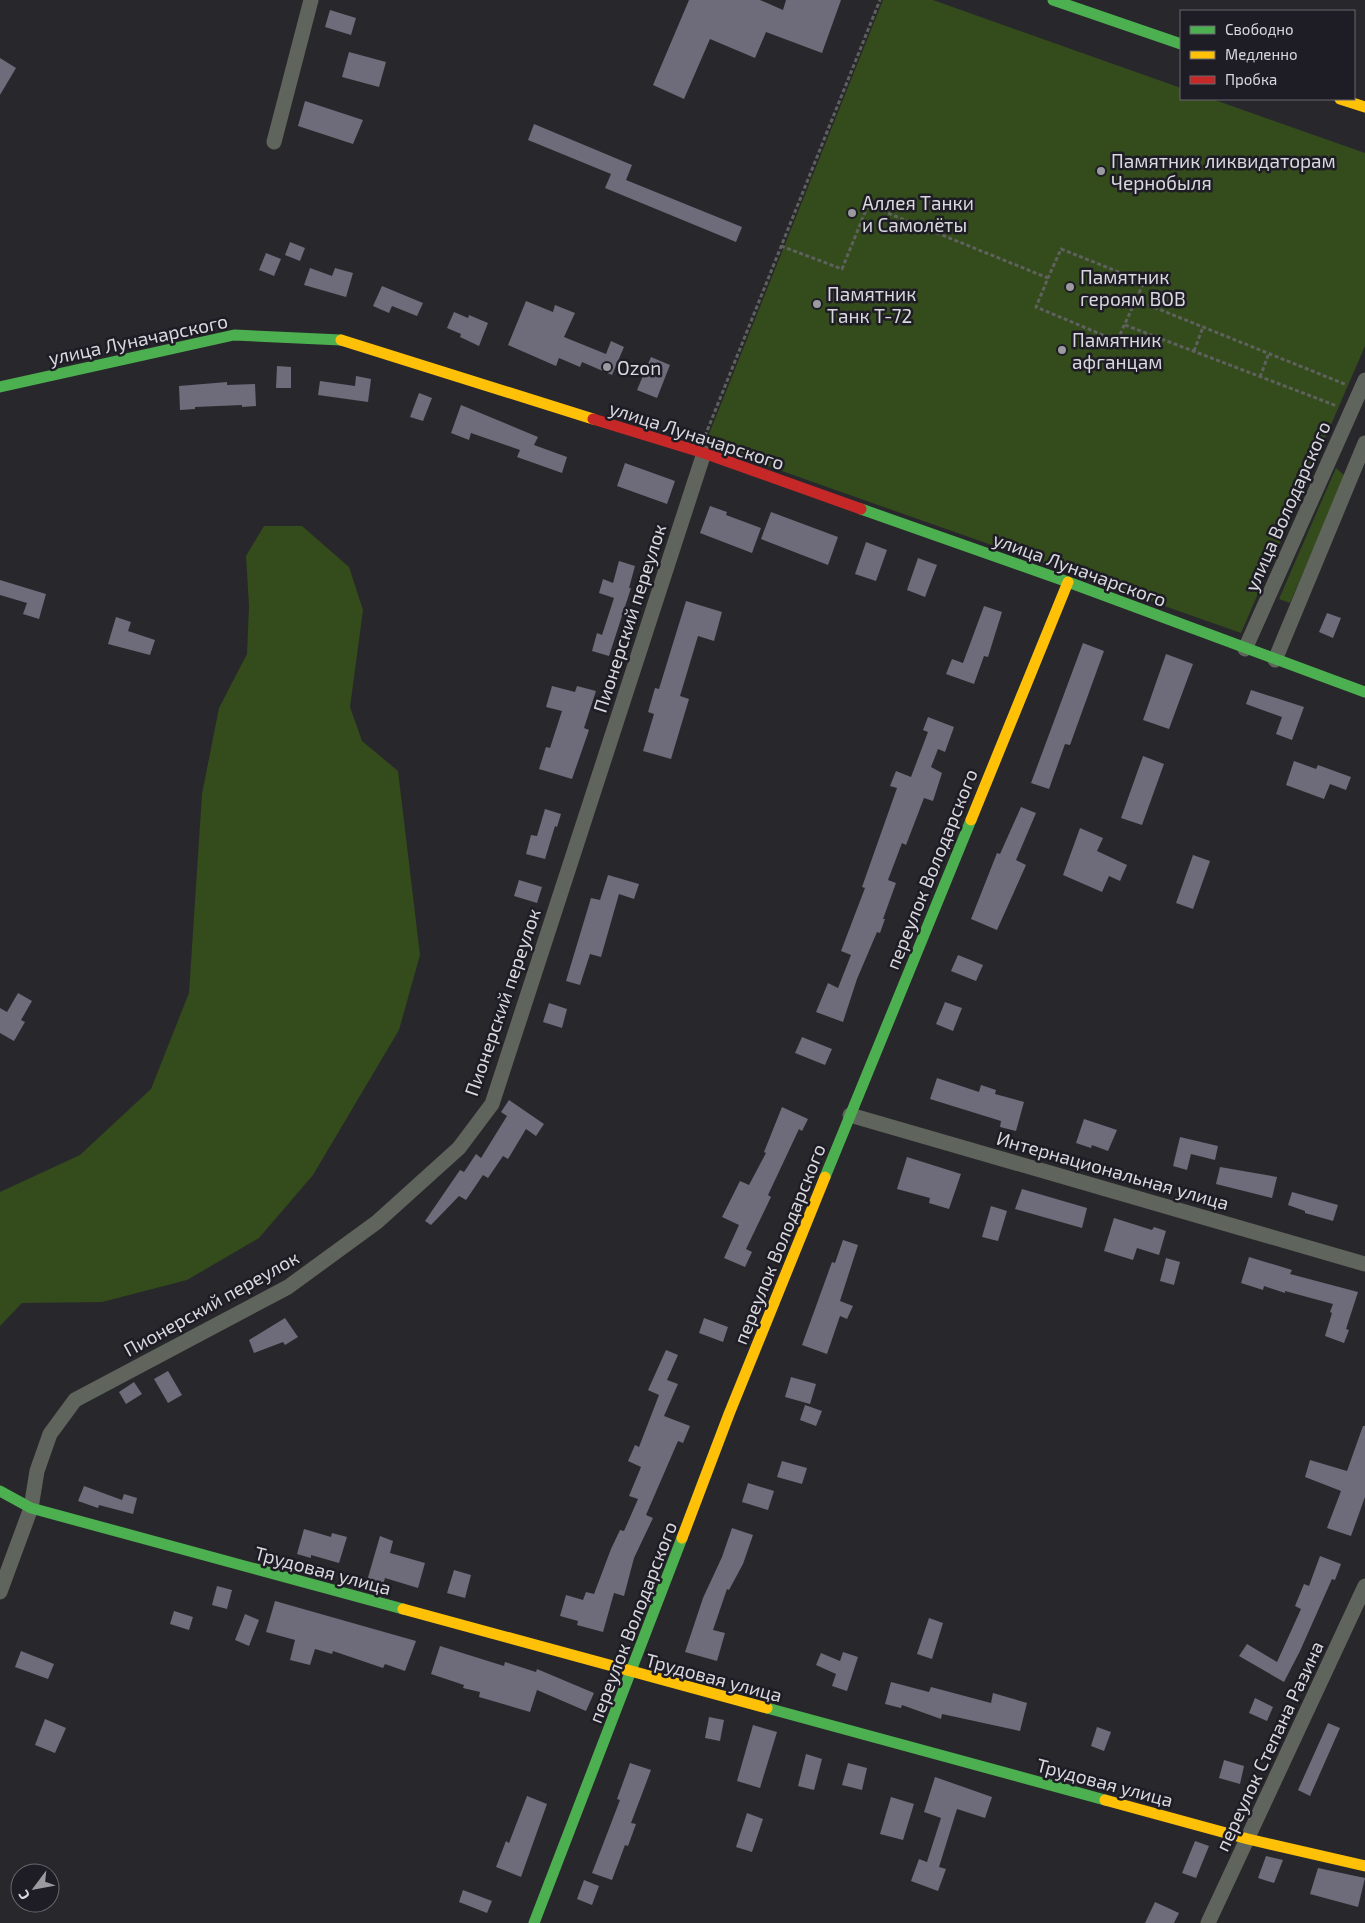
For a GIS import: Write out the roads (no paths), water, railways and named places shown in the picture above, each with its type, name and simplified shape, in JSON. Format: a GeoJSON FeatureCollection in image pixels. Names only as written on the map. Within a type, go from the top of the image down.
{"type":"FeatureCollection","features":[{"type":"Feature","properties":{"kind":"street"},"geometry":{"type":"LineString","coordinates":[[274,142],[311,0]]}},
{"type":"Feature","properties":{"kind":"street"},"geometry":{"type":"LineString","coordinates":[[1053,0],[1180,44]]}},
{"type":"Feature","properties":{"kind":"street"},"geometry":{"type":"LineString","coordinates":[[1343,100],[1365,107]]}},
{"type":"Feature","properties":{"kind":"street","name":"улица Луначарского"},"geometry":{"type":"LineString","coordinates":[[0,386],[234,335],[340,340],[701,452],[1068,582],[1365,692]]}},
{"type":"Feature","properties":{"kind":"street","name":"улица Володарского"},"geometry":{"type":"LineString","coordinates":[[1245,649],[1363,385]]}},
{"type":"Feature","properties":{"kind":"street"},"geometry":{"type":"LineString","coordinates":[[1276,660],[1365,443]]}},
{"type":"Feature","properties":{"kind":"street","name":"Пионерский переулок"},"geometry":{"type":"LineString","coordinates":[[0,1592],[31,1508],[37,1471],[50,1434],[75,1400],[288,1287],[377,1222],[453,1154],[492,1104],[701,452]]}},
{"type":"Feature","properties":{"kind":"street","name":"переулок Володарского"},"geometry":{"type":"LineString","coordinates":[[534,1923],[632,1673],[728,1414],[1068,582]]}},
{"type":"Feature","properties":{"kind":"street","name":"Интернациональная улица"},"geometry":{"type":"LineString","coordinates":[[850,1115],[1365,1264]]}},
{"type":"Feature","properties":{"kind":"street","name":"Трудовая улица"},"geometry":{"type":"LineString","coordinates":[[0,1491],[31,1508],[1248,1839],[1365,1866]]}},
{"type":"Feature","properties":{"kind":"street","name":"переулок Степана Разина"},"geometry":{"type":"LineString","coordinates":[[1208,1923],[1365,1586]]}},
{"type":"Feature","properties":{"kind":"place","name":"Памятник ликвидаторам Чернобыля"},"geometry":{"type":"Point","coordinates":[1101,171]}},
{"type":"Feature","properties":{"kind":"place","name":"Аллея Танки и Самолёты"},"geometry":{"type":"Point","coordinates":[852,213]}},
{"type":"Feature","properties":{"kind":"place","name":"Памятник героям ВОВ"},"geometry":{"type":"Point","coordinates":[1070,287]}},
{"type":"Feature","properties":{"kind":"place","name":"Памятник Танк Т-72"},"geometry":{"type":"Point","coordinates":[817,304]}},
{"type":"Feature","properties":{"kind":"place","name":"Памятник афганцам"},"geometry":{"type":"Point","coordinates":[1062,350]}},
{"type":"Feature","properties":{"kind":"place","name":"Ozon"},"geometry":{"type":"Point","coordinates":[607,367]}}]}
